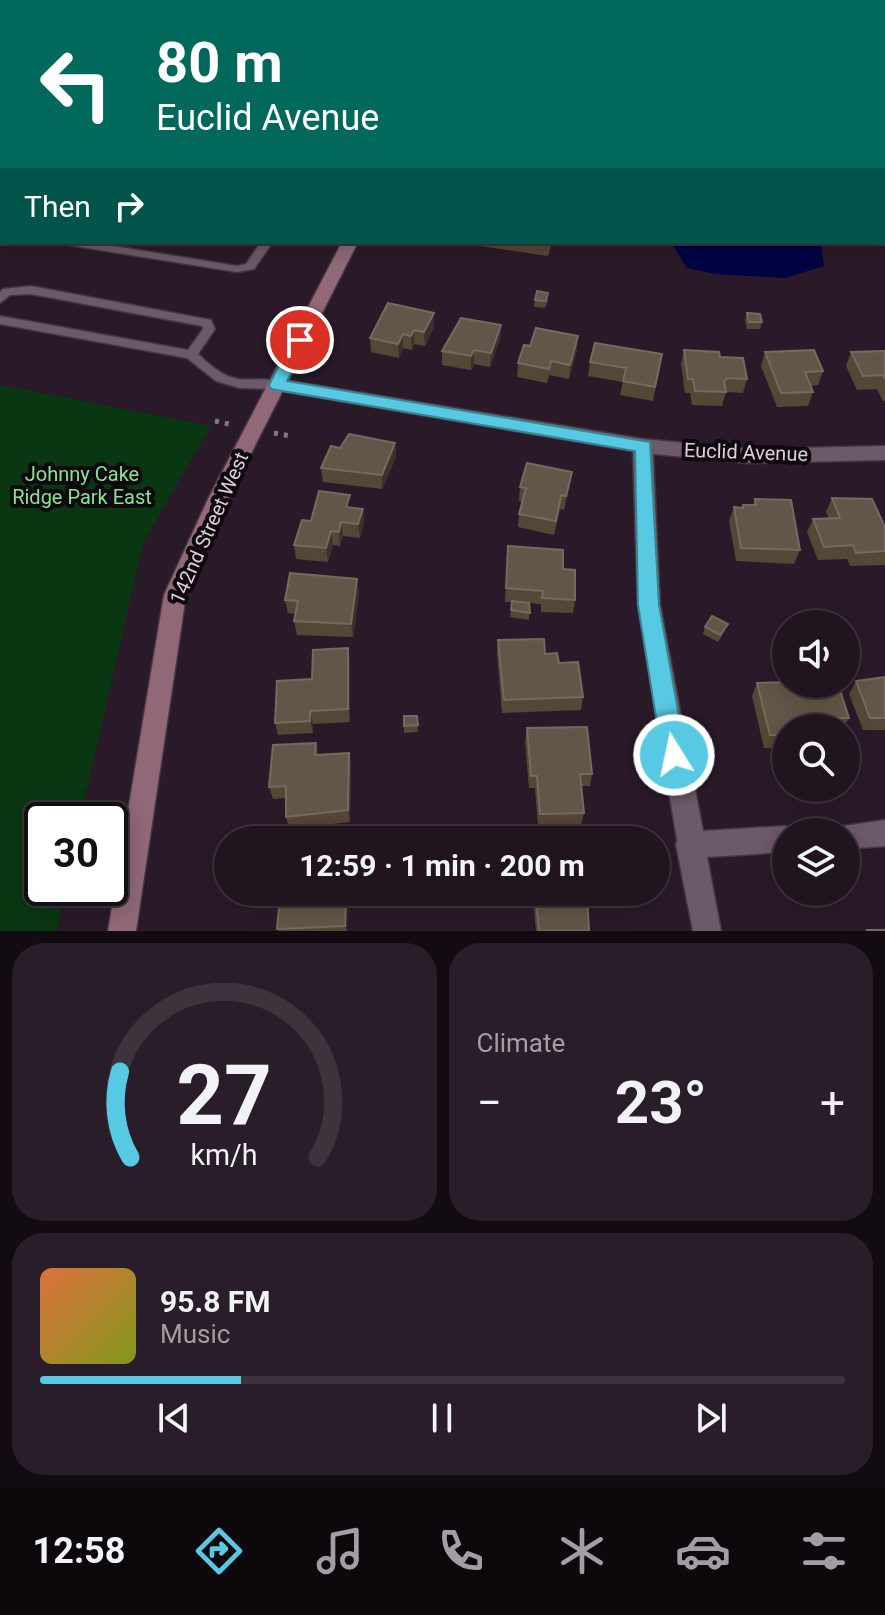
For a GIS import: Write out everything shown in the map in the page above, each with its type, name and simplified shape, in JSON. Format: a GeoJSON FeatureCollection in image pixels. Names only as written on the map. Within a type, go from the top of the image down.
{"type":"FeatureCollection","features":[{"type":"Feature","properties":{"kind":"street","name":"142nd Street West"},"geometry":{"type":"LineString","coordinates":[[122,931],[175,595],[218,499],[349,244]]}},
{"type":"Feature","properties":{"kind":"street","name":"Euclid Avenue"},"geometry":{"type":"LineString","coordinates":[[277,385],[643,446],[749,456],[885,453]]}},
{"type":"Feature","properties":{"kind":"street"},"geometry":{"type":"LineString","coordinates":[[643,446],[649,605],[689,845],[707,931]]}},
{"type":"Feature","properties":{"kind":"street"},"geometry":{"type":"LineString","coordinates":[[860,835],[885,833]]}},
{"type":"Feature","properties":{"kind":"street"},"geometry":{"type":"LineString","coordinates":[[689,845],[772,840]]}},
{"type":"Feature","properties":{"kind":"lane"},"geometry":{"type":"LineString","coordinates":[[81,244],[237,269],[250,267],[266,244]]}},
{"type":"Feature","properties":{"kind":"lane"},"geometry":{"type":"LineString","coordinates":[[0,299],[7,292],[31,290],[207,323],[209,329],[191,355]]}},
{"type":"Feature","properties":{"kind":"lane"},"geometry":{"type":"LineString","coordinates":[[0,320],[191,355],[214,377],[253,385],[277,385]]}},
{"type":"Feature","properties":{"kind":"green space","name":"Johnny Cake Ridge Park East"},"geometry":{"type":"Polygon","coordinates":[[[0,385],[211,426],[143,543],[84,802],[24,802],[24,906],[62,906],[57,931],[0,931],[0,385]]]}},
{"type":"Feature","properties":{"kind":"shaded area"},"geometry":{"type":"Polygon","coordinates":[[[672,244],[821,244],[824,266],[785,278],[715,274],[687,268],[672,244]]]}},
{"type":"Feature","properties":{"kind":"building"},"geometry":{"type":"Polygon","coordinates":[[[537,291],[548,293],[546,301],[535,300],[537,291]]]}},
{"type":"Feature","properties":{"kind":"building"},"geometry":{"type":"Polygon","coordinates":[[[388,303],[434,313],[424,332],[414,330],[411,336],[403,334],[398,344],[370,338],[388,303]]]}},
{"type":"Feature","properties":{"kind":"building"},"geometry":{"type":"Polygon","coordinates":[[[747,313],[760,314],[762,322],[749,322],[747,313]]]}},
{"type":"Feature","properties":{"kind":"building"},"geometry":{"type":"Polygon","coordinates":[[[461,318],[501,325],[491,353],[474,350],[471,356],[442,351],[461,318]]]}},
{"type":"Feature","properties":{"kind":"building"},"geometry":{"type":"Polygon","coordinates":[[[536,328],[578,336],[570,365],[551,361],[549,369],[518,363],[524,345],[530,346],[536,328]]]}},
{"type":"Feature","properties":{"kind":"building"},"geometry":{"type":"Polygon","coordinates":[[[595,343],[662,354],[655,387],[623,381],[626,368],[590,362],[595,343]]]}},
{"type":"Feature","properties":{"kind":"building"},"geometry":{"type":"Polygon","coordinates":[[[684,350],[719,352],[720,357],[743,358],[747,379],[727,378],[724,381],[726,392],[695,391],[693,379],[688,379],[684,350]]]}},
{"type":"Feature","properties":{"kind":"building"},"geometry":{"type":"Polygon","coordinates":[[[814,350],[823,371],[805,372],[813,392],[781,393],[765,352],[814,350]]]}},
{"type":"Feature","properties":{"kind":"building"},"geometry":{"type":"Polygon","coordinates":[[[885,351],[885,379],[883,375],[863,376],[851,352],[885,351]]]}},
{"type":"Feature","properties":{"kind":"building"},"geometry":{"type":"Polygon","coordinates":[[[349,434],[395,443],[382,475],[321,468],[331,446],[340,448],[349,434]]]}},
{"type":"Feature","properties":{"kind":"building"},"geometry":{"type":"Polygon","coordinates":[[[527,463],[572,472],[566,496],[561,495],[556,521],[519,514],[526,488],[520,487],[527,463]]]}},
{"type":"Feature","properties":{"kind":"building"},"geometry":{"type":"Polygon","coordinates":[[[319,491],[350,495],[346,507],[363,509],[358,524],[341,522],[339,532],[331,531],[326,548],[294,545],[302,520],[311,521],[319,491]]]}},
{"type":"Feature","properties":{"kind":"building"},"geometry":{"type":"Polygon","coordinates":[[[832,498],[872,499],[885,527],[885,551],[856,553],[853,545],[824,547],[813,519],[840,518],[832,498]]]}},
{"type":"Feature","properties":{"kind":"building"},"geometry":{"type":"Polygon","coordinates":[[[755,499],[791,500],[800,550],[741,548],[734,507],[756,505],[755,499]]]}},
{"type":"Feature","properties":{"kind":"building"},"geometry":{"type":"Polygon","coordinates":[[[508,546],[563,550],[563,569],[575,570],[575,600],[542,598],[543,591],[506,588],[508,546]]]}},
{"type":"Feature","properties":{"kind":"building"},"geometry":{"type":"Polygon","coordinates":[[[290,573],[357,579],[351,624],[294,621],[298,601],[285,600],[290,573]]]}},
{"type":"Feature","properties":{"kind":"building"},"geometry":{"type":"Polygon","coordinates":[[[512,601],[529,603],[530,613],[511,610],[512,601]]]}},
{"type":"Feature","properties":{"kind":"building"},"geometry":{"type":"Polygon","coordinates":[[[712,616],[728,624],[720,635],[705,627],[712,616]]]}},
{"type":"Feature","properties":{"kind":"building"},"geometry":{"type":"Polygon","coordinates":[[[544,639],[545,654],[557,653],[559,663],[578,662],[583,697],[504,700],[498,640],[544,639]]]}},
{"type":"Feature","properties":{"kind":"building"},"geometry":{"type":"Polygon","coordinates":[[[348,648],[348,709],[310,711],[310,721],[275,723],[277,681],[312,679],[313,650],[348,648]]]}},
{"type":"Feature","properties":{"kind":"building"},"geometry":{"type":"Polygon","coordinates":[[[885,677],[885,718],[870,718],[860,692],[860,680],[885,677]]]}},
{"type":"Feature","properties":{"kind":"building"},"geometry":{"type":"Polygon","coordinates":[[[772,682],[772,698],[843,698],[848,714],[772,714],[770,735],[757,683],[772,682]]]}},
{"type":"Feature","properties":{"kind":"building"},"geometry":{"type":"Polygon","coordinates":[[[404,716],[417,716],[418,725],[404,726],[404,716]]]}},
{"type":"Feature","properties":{"kind":"building"},"geometry":{"type":"Polygon","coordinates":[[[587,727],[592,774],[580,774],[584,813],[540,814],[537,776],[531,776],[527,728],[587,727]]]}},
{"type":"Feature","properties":{"kind":"building"},"geometry":{"type":"Polygon","coordinates":[[[316,743],[315,755],[349,753],[348,810],[286,817],[286,786],[269,787],[273,745],[316,743]]]}},
{"type":"Feature","properties":{"kind":"building"},"geometry":{"type":"Polygon","coordinates":[[[279,906],[346,906],[345,926],[277,929],[279,906]]]}},
{"type":"Feature","properties":{"kind":"building"},"geometry":{"type":"Polygon","coordinates":[[[536,906],[588,906],[589,931],[539,931],[536,906]]]}},
{"type":"Feature","properties":{"kind":"route"},"geometry":{"type":"LineString","coordinates":[[300,340],[277,385],[643,446],[649,605],[674,755]]}}]}
